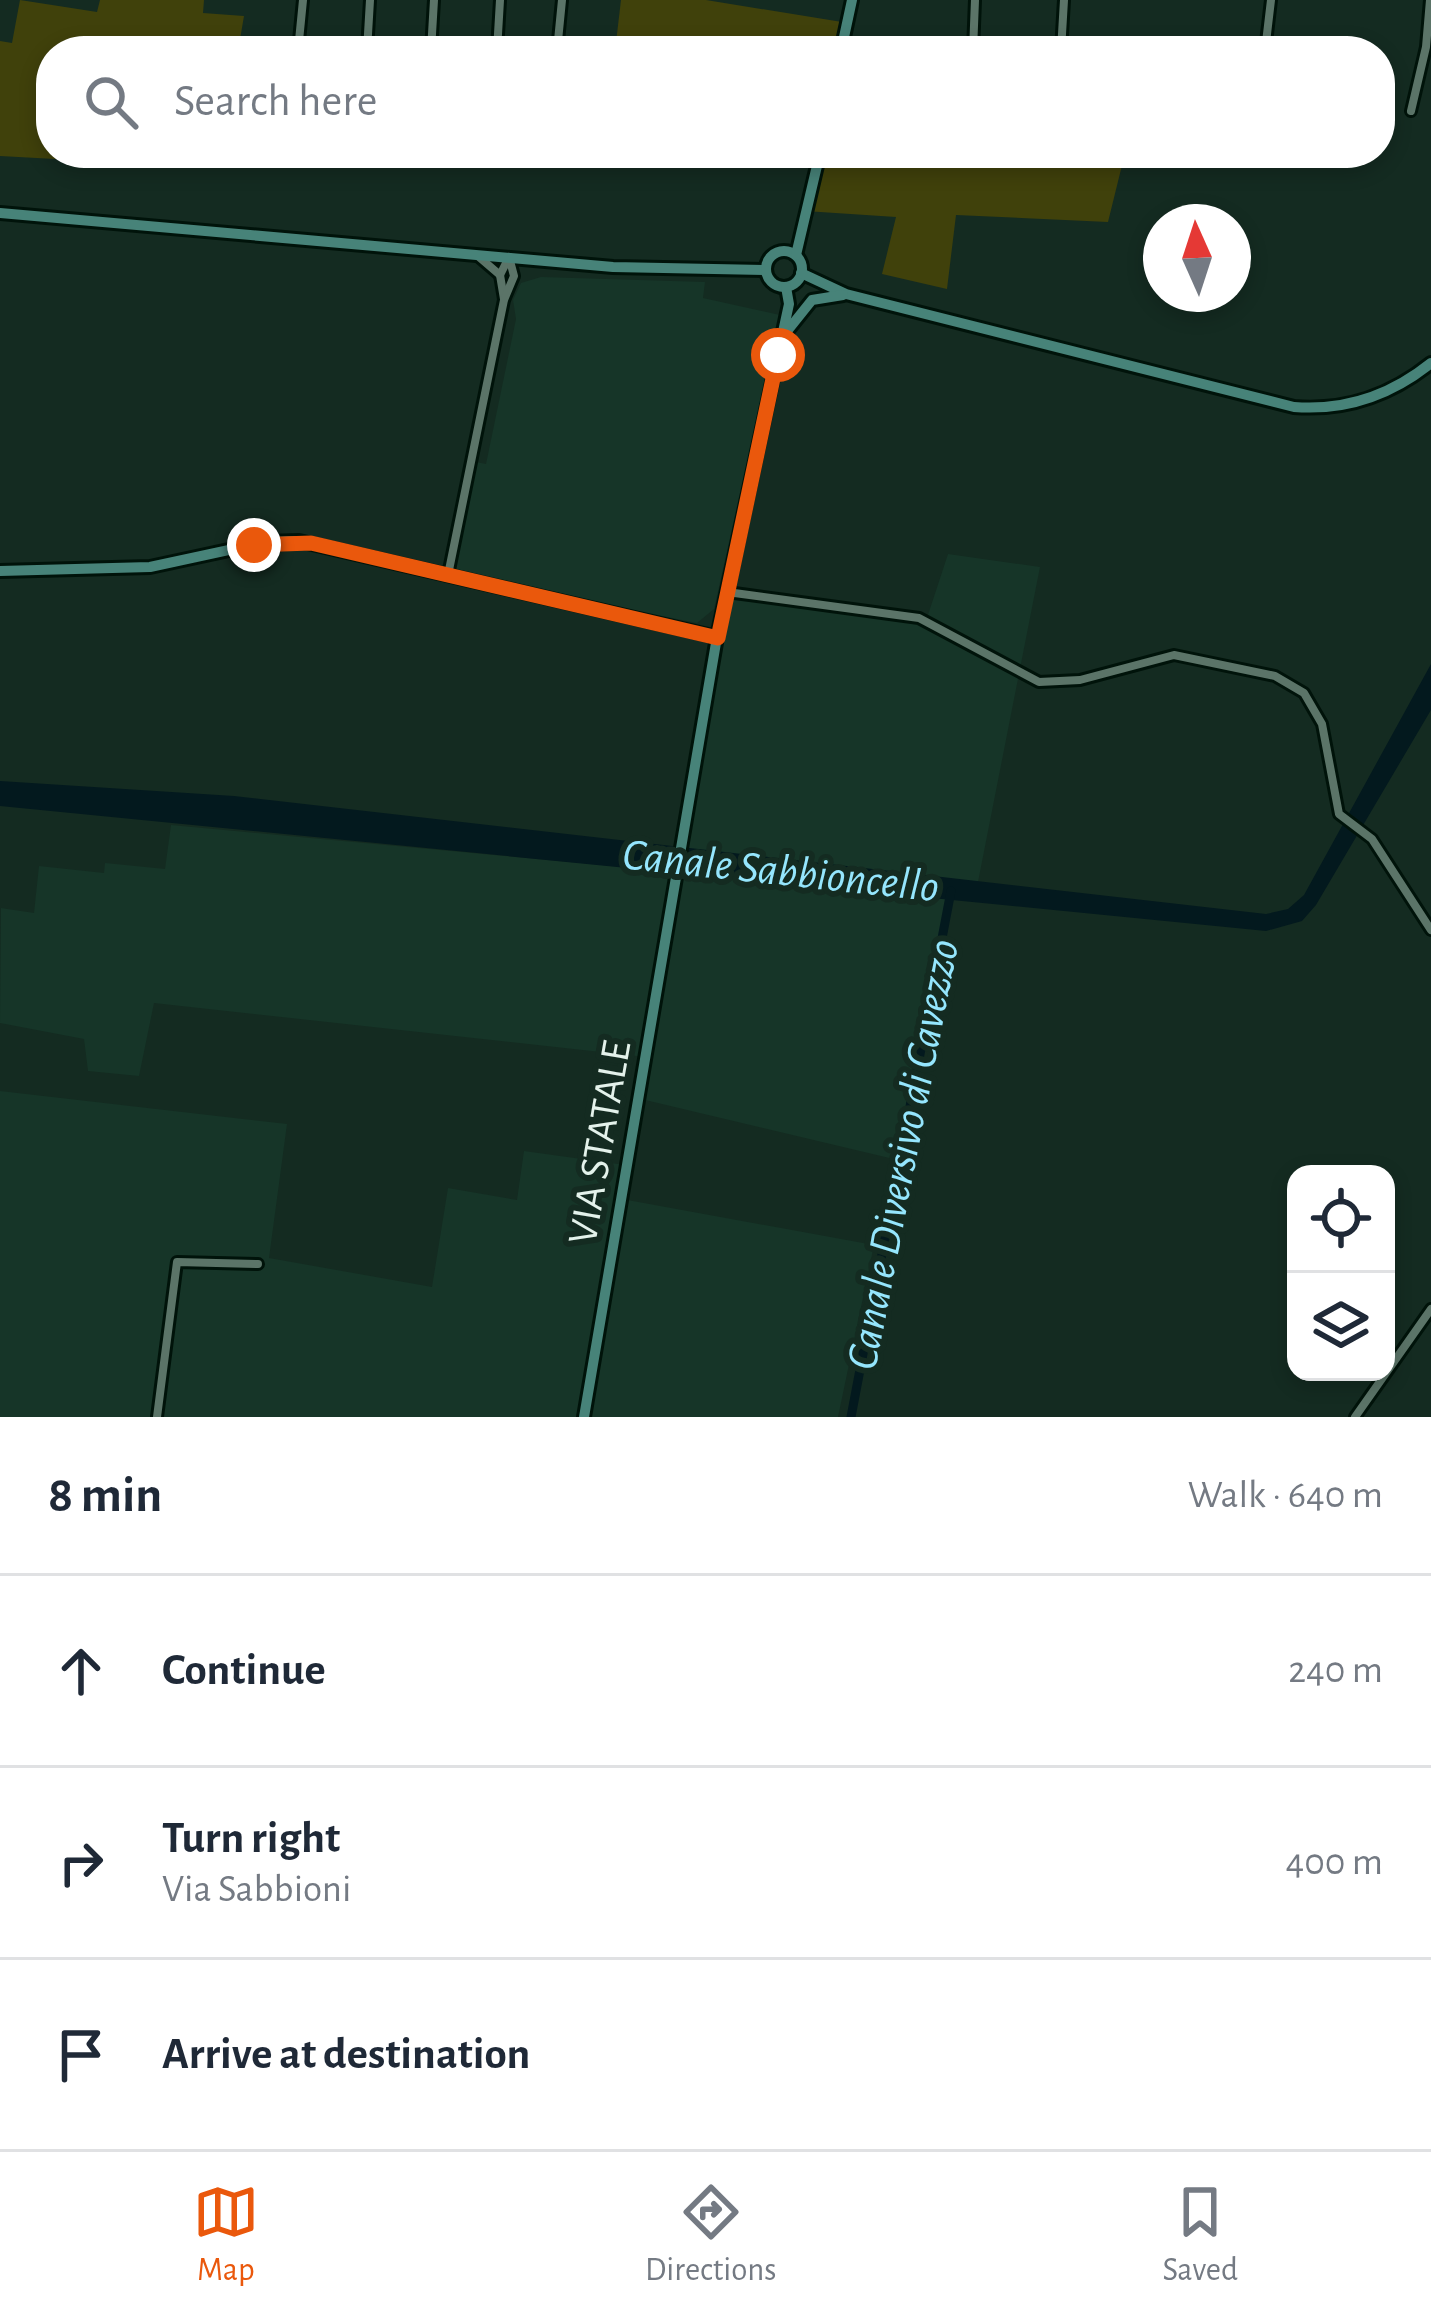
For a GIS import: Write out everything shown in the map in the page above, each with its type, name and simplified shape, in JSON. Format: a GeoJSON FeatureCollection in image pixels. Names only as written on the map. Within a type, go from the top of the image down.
{"type":"FeatureCollection","features":[{"type":"Feature","properties":{"kind":"main road"},"geometry":{"type":"LineString","coordinates":[[844,36],[852,0]]}},
{"type":"Feature","properties":{"kind":"main road"},"geometry":{"type":"LineString","coordinates":[[816,168],[796,255],[801,273],[846,294],[1294,407],[1362,402],[1404,384],[1431,363]]}},
{"type":"Feature","properties":{"kind":"main road"},"geometry":{"type":"LineString","coordinates":[[0,213],[544,261],[766,270]]}},
{"type":"Feature","properties":{"kind":"main road"},"geometry":{"type":"LineString","coordinates":[[786,286],[772,283],[766,270],[773,254],[796,255]]}},
{"type":"Feature","properties":{"kind":"main road"},"geometry":{"type":"LineString","coordinates":[[786,286],[801,273]]}},
{"type":"Feature","properties":{"kind":"main road"},"geometry":{"type":"LineString","coordinates":[[778,355],[789,304],[786,286]]}},
{"type":"Feature","properties":{"kind":"main road"},"geometry":{"type":"LineString","coordinates":[[778,355],[807,303],[846,294]]}},
{"type":"Feature","properties":{"kind":"main road","name":"VIA STATALE"},"geometry":{"type":"LineString","coordinates":[[584,1417],[680,845],[778,355]]}},
{"type":"Feature","properties":{"kind":"main road"},"geometry":{"type":"LineString","coordinates":[[0,571],[150,567],[289,541],[718,638]]}},
{"type":"Feature","properties":{"kind":"street"},"geometry":{"type":"LineString","coordinates":[[299,36],[302,0]]}},
{"type":"Feature","properties":{"kind":"street"},"geometry":{"type":"LineString","coordinates":[[368,36],[370,0]]}},
{"type":"Feature","properties":{"kind":"street"},"geometry":{"type":"LineString","coordinates":[[432,36],[434,0]]}},
{"type":"Feature","properties":{"kind":"street"},"geometry":{"type":"LineString","coordinates":[[498,36],[500,0]]}},
{"type":"Feature","properties":{"kind":"street"},"geometry":{"type":"LineString","coordinates":[[558,36],[562,0]]}},
{"type":"Feature","properties":{"kind":"street"},"geometry":{"type":"LineString","coordinates":[[974,36],[975,0]]}},
{"type":"Feature","properties":{"kind":"street"},"geometry":{"type":"LineString","coordinates":[[1062,36],[1064,0]]}},
{"type":"Feature","properties":{"kind":"street"},"geometry":{"type":"LineString","coordinates":[[1267,36],[1271,0]]}},
{"type":"Feature","properties":{"kind":"street"},"geometry":{"type":"LineString","coordinates":[[1411,111],[1426,47],[1430,0]]}},
{"type":"Feature","properties":{"kind":"street"},"geometry":{"type":"LineString","coordinates":[[474,253],[500,275]]}},
{"type":"Feature","properties":{"kind":"street"},"geometry":{"type":"LineString","coordinates":[[504,300],[500,275],[509,257]]}},
{"type":"Feature","properties":{"kind":"street"},"geometry":{"type":"LineString","coordinates":[[448,576],[504,300],[514,276],[509,257]]}},
{"type":"Feature","properties":{"kind":"street"},"geometry":{"type":"LineString","coordinates":[[514,276],[544,261]]}},
{"type":"Feature","properties":{"kind":"street"},"geometry":{"type":"LineString","coordinates":[[727,592],[919,618],[1039,682],[1081,680],[1174,655],[1275,676],[1304,693],[1322,724],[1336,806],[1344,821],[1366,832],[1431,930]]}},
{"type":"Feature","properties":{"kind":"street"},"geometry":{"type":"LineString","coordinates":[[158,1417],[177,1262],[258,1264]]}},
{"type":"Feature","properties":{"kind":"street"},"geometry":{"type":"LineString","coordinates":[[1355,1417],[1431,1309]]}},
{"type":"Feature","properties":{"kind":"shaded area"},"geometry":{"type":"Polygon","coordinates":[[[20,0],[97,12],[100,0],[204,0],[203,13],[244,16],[241,36],[36,36],[36,158],[0,156],[0,41],[12,43],[20,0]]]}},
{"type":"Feature","properties":{"kind":"shaded area"},"geometry":{"type":"Polygon","coordinates":[[[621,0],[706,0],[842,22],[839,36],[617,36],[621,0]]]}},
{"type":"Feature","properties":{"kind":"shaded area"},"geometry":{"type":"Polygon","coordinates":[[[813,168],[1121,168],[1108,222],[956,215],[947,289],[882,274],[896,217],[805,211],[813,168]]]}},
{"type":"Feature","properties":{"kind":"shaded area"},"geometry":{"type":"Polygon","coordinates":[[[541,277],[705,282],[703,298],[780,315],[714,609],[697,623],[454,574],[476,462],[486,464],[516,319],[513,300],[521,283],[541,277]]]}},
{"type":"Feature","properties":{"kind":"shaded area"},"geometry":{"type":"Polygon","coordinates":[[[948,554],[1040,567],[978,882],[686,849],[733,591],[926,621],[948,554]]]}},
{"type":"Feature","properties":{"kind":"shaded area"},"geometry":{"type":"Polygon","coordinates":[[[171,825],[948,897],[902,1161],[641,1099],[646,1057],[154,1003],[139,1076],[88,1071],[84,1039],[0,1023],[1,908],[34,913],[39,866],[104,873],[105,863],[165,869],[171,825]]]}},
{"type":"Feature","properties":{"kind":"shaded area"},"geometry":{"type":"Polygon","coordinates":[[[0,1091],[287,1124],[269,1258],[432,1287],[448,1188],[517,1200],[524,1151],[625,1165],[622,1199],[874,1245],[838,1417],[0,1417],[0,1091]]]}},
{"type":"Feature","properties":{"kind":"water","name":"Canale Sabbioncello"},"geometry":{"type":"Polygon","coordinates":[[[1431,664],[1431,710],[1316,905],[1302,921],[1266,931],[0,806],[0,781],[234,796],[1266,914],[1288,909],[1304,895],[1431,664]]]}},
{"type":"Feature","properties":{"kind":"waterway","name":"Canale Diversivo di Cavezzo"},"geometry":{"type":"LineString","coordinates":[[851,1417],[951,891]]}},
{"type":"Feature","properties":{"kind":"route"},"geometry":{"type":"LineString","coordinates":[[254,545],[311,543],[718,638],[778,355]]}}]}
